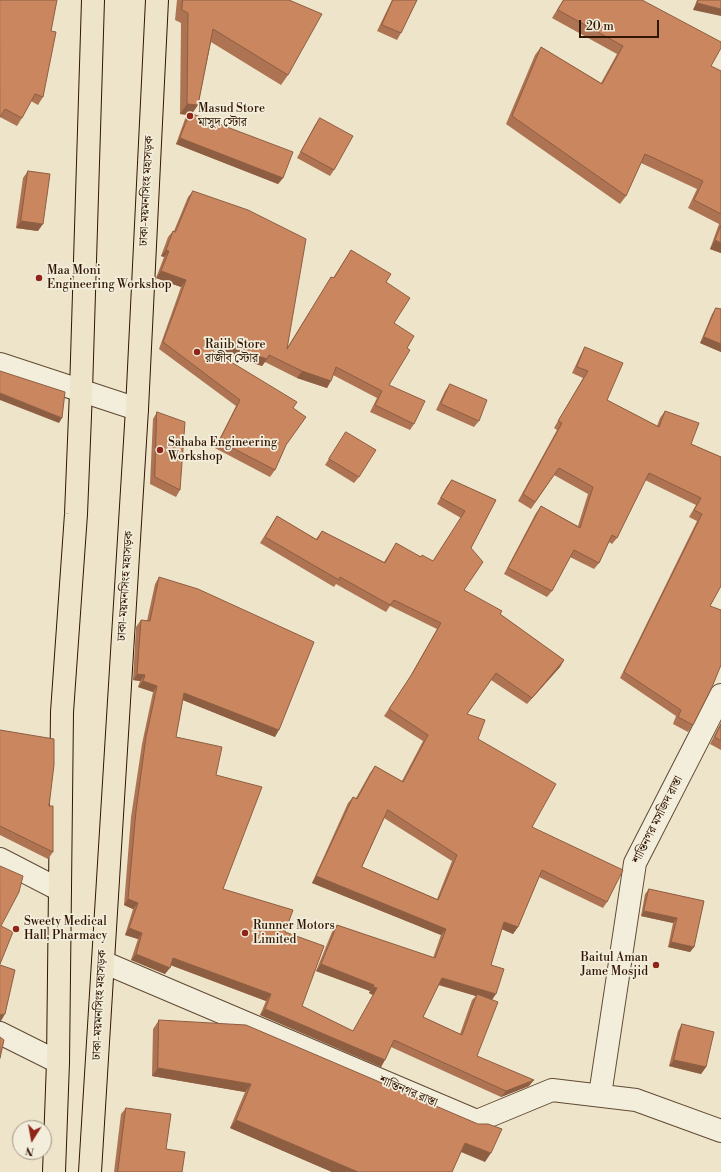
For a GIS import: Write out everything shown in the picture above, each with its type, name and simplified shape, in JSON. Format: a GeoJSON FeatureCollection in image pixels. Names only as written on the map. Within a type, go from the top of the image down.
{"type":"FeatureCollection","features":[{"type":"Feature","properties":{"kind":"main road"},"geometry":{"type":"LineString","coordinates":[[54,1172],[58,1062],[62,712],[76,514],[82,391],[93,0]]}},
{"type":"Feature","properties":{"kind":"main road","name":"ঢাকা-ময়মনসিংহ মহাসড়ক"},"geometry":{"type":"LineString","coordinates":[[90,1172],[136,409],[156,0]]}},
{"type":"Feature","properties":{"kind":"street"},"geometry":{"type":"LineString","coordinates":[[0,364],[136,409]]}},
{"type":"Feature","properties":{"kind":"street","name":"শান্তিনগর মসজিদ রাস্তা"},"geometry":{"type":"LineString","coordinates":[[600,1096],[635,863],[721,695]]}},
{"type":"Feature","properties":{"kind":"street"},"geometry":{"type":"LineString","coordinates":[[0,859],[60,890]]}},
{"type":"Feature","properties":{"kind":"street","name":"শান্তিনগর রাস্তা"},"geometry":{"type":"LineString","coordinates":[[102,962],[477,1121],[552,1090],[636,1100],[721,1131]]}},
{"type":"Feature","properties":{"kind":"street"},"geometry":{"type":"LineString","coordinates":[[0,1033],[58,1062]]}},
{"type":"Feature","properties":{"kind":"building"},"geometry":{"type":"Polygon","coordinates":[[[0,0],[57,0],[51,31],[56,32],[43,97],[35,94],[22,118],[5,109],[0,117],[0,0]]]}},
{"type":"Feature","properties":{"kind":"building"},"geometry":{"type":"Polygon","coordinates":[[[183,0],[289,0],[322,14],[288,75],[213,29],[198,105],[187,104],[188,13],[182,10],[183,0]]]}},
{"type":"Feature","properties":{"kind":"building"},"geometry":{"type":"Polygon","coordinates":[[[393,0],[417,0],[401,33],[382,25],[393,0]]]}},
{"type":"Feature","properties":{"kind":"building"},"geometry":{"type":"Polygon","coordinates":[[[564,0],[642,0],[721,42],[721,48],[711,66],[721,71],[721,214],[694,200],[703,181],[645,154],[626,196],[512,116],[541,47],[602,84],[623,46],[558,10],[564,0]]]}},
{"type":"Feature","properties":{"kind":"building"},"geometry":{"type":"Polygon","coordinates":[[[699,0],[721,0],[721,9],[697,3],[699,0]]]}},
{"type":"Feature","properties":{"kind":"building"},"geometry":{"type":"Polygon","coordinates":[[[190,113],[293,152],[283,178],[180,138],[190,113]]]}},
{"type":"Feature","properties":{"kind":"building"},"geometry":{"type":"Polygon","coordinates":[[[320,118],[353,136],[334,170],[301,152],[320,118]]]}},
{"type":"Feature","properties":{"kind":"building"},"geometry":{"type":"Polygon","coordinates":[[[28,171],[50,174],[43,224],[21,221],[28,171]]]}},
{"type":"Feature","properties":{"kind":"building"},"geometry":{"type":"Polygon","coordinates":[[[193,191],[248,210],[306,239],[287,349],[331,277],[334,278],[351,250],[391,274],[386,282],[410,298],[394,323],[414,336],[407,348],[410,350],[389,385],[425,401],[414,424],[375,405],[382,391],[336,367],[331,381],[302,371],[269,355],[267,359],[217,342],[213,351],[297,402],[293,408],[306,417],[286,445],[275,470],[219,441],[240,400],[163,342],[186,280],[161,271],[169,251],[166,250],[173,231],[175,232],[193,191]]]}},
{"type":"Feature","properties":{"kind":"building"},"geometry":{"type":"Polygon","coordinates":[[[721,226],[721,243],[715,240],[721,226]]]}},
{"type":"Feature","properties":{"kind":"building"},"geometry":{"type":"Polygon","coordinates":[[[716,308],[721,309],[721,344],[704,337],[716,308]]]}},
{"type":"Feature","properties":{"kind":"building"},"geometry":{"type":"Polygon","coordinates":[[[585,347],[623,363],[607,400],[659,427],[665,411],[699,423],[691,444],[721,457],[721,586],[710,606],[721,610],[721,665],[693,725],[678,717],[681,710],[624,672],[702,514],[694,510],[701,498],[649,473],[617,538],[612,535],[599,563],[574,550],[552,591],[508,568],[541,506],[580,528],[593,487],[559,468],[535,502],[523,494],[562,423],[558,421],[588,371],[577,367],[585,347]]]}},
{"type":"Feature","properties":{"kind":"building"},"geometry":{"type":"Polygon","coordinates":[[[0,371],[65,392],[62,418],[0,393],[0,371]]]}},
{"type":"Feature","properties":{"kind":"building"},"geometry":{"type":"Polygon","coordinates":[[[450,384],[487,400],[479,421],[441,404],[450,384]]]}},
{"type":"Feature","properties":{"kind":"building"},"geometry":{"type":"Polygon","coordinates":[[[157,412],[185,422],[180,490],[155,477],[157,412]]]}},
{"type":"Feature","properties":{"kind":"building"},"geometry":{"type":"Polygon","coordinates":[[[346,432],[376,450],[359,477],[329,459],[346,432]]]}},
{"type":"Feature","properties":{"kind":"building"},"geometry":{"type":"Polygon","coordinates":[[[452,480],[496,500],[471,548],[483,562],[464,590],[502,611],[500,614],[564,660],[532,698],[496,673],[467,714],[485,720],[478,739],[556,784],[532,827],[623,870],[607,902],[542,870],[518,927],[504,922],[491,965],[504,969],[496,994],[442,978],[423,1017],[462,1035],[477,994],[498,1002],[477,1056],[534,1080],[506,1091],[394,1040],[385,1060],[265,1009],[271,994],[173,958],[170,968],[136,954],[142,933],[129,928],[138,903],[128,899],[136,811],[146,737],[157,686],[143,681],[145,675],[137,674],[141,620],[150,621],[159,577],[198,589],[314,642],[279,730],[184,693],[176,737],[222,747],[216,775],[262,787],[223,889],[293,910],[285,932],[324,946],[302,1006],[353,1031],[377,988],[373,987],[374,985],[321,964],[337,925],[435,958],[446,929],[316,876],[353,797],[357,799],[375,766],[403,782],[428,735],[389,709],[412,674],[441,623],[394,600],[390,605],[340,577],[339,580],[265,537],[277,516],[317,540],[322,531],[385,563],[396,543],[421,557],[422,555],[433,561],[465,511],[441,498],[452,480]],[[388,810],[362,867],[438,900],[457,855],[388,810]]]}},
{"type":"Feature","properties":{"kind":"building"},"geometry":{"type":"Polygon","coordinates":[[[721,725],[721,741],[715,737],[721,725]]]}},
{"type":"Feature","properties":{"kind":"building"},"geometry":{"type":"Polygon","coordinates":[[[0,730],[54,739],[54,765],[49,806],[53,806],[53,852],[0,826],[0,730]]]}},
{"type":"Feature","properties":{"kind":"building"},"geometry":{"type":"Polygon","coordinates":[[[0,866],[23,876],[19,892],[1,926],[13,932],[0,964],[0,866]]]}},
{"type":"Feature","properties":{"kind":"building"},"geometry":{"type":"Polygon","coordinates":[[[649,889],[704,901],[694,947],[671,942],[677,918],[644,911],[649,889]]]}},
{"type":"Feature","properties":{"kind":"building"},"geometry":{"type":"Polygon","coordinates":[[[0,965],[15,970],[5,1014],[0,1015],[0,965]]]}},
{"type":"Feature","properties":{"kind":"building"},"geometry":{"type":"Polygon","coordinates":[[[159,1020],[246,1025],[478,1124],[488,1124],[502,1129],[491,1153],[465,1143],[452,1172],[358,1172],[236,1120],[251,1084],[158,1068],[159,1020]]]}},
{"type":"Feature","properties":{"kind":"building"},"geometry":{"type":"Polygon","coordinates":[[[682,1024],[714,1032],[706,1067],[674,1060],[682,1024]]]}},
{"type":"Feature","properties":{"kind":"building"},"geometry":{"type":"Polygon","coordinates":[[[0,1037],[4,1040],[0,1058],[0,1037]]]}},
{"type":"Feature","properties":{"kind":"building"},"geometry":{"type":"Polygon","coordinates":[[[126,1108],[171,1114],[166,1149],[185,1152],[182,1172],[118,1172],[126,1108]]]}},
{"type":"Feature","properties":{"kind":"place","name":"Masud Store মাসুদ স্টোর"},"geometry":{"type":"Point","coordinates":[190,116]}},
{"type":"Feature","properties":{"kind":"place","name":"Maa Moni Engineering Workshop"},"geometry":{"type":"Point","coordinates":[39,278]}},
{"type":"Feature","properties":{"kind":"place","name":"Rajib Store রাজীব স্টোর"},"geometry":{"type":"Point","coordinates":[197,352]}},
{"type":"Feature","properties":{"kind":"place","name":"Sahaba Engineering Workshop"},"geometry":{"type":"Point","coordinates":[160,450]}},
{"type":"Feature","properties":{"kind":"place","name":"Sweety Medical Hall, Pharmacy"},"geometry":{"type":"Point","coordinates":[16,929]}},
{"type":"Feature","properties":{"kind":"place","name":"Runner Motors Limited"},"geometry":{"type":"Point","coordinates":[245,933]}},
{"type":"Feature","properties":{"kind":"place","name":"Baitul Aman Jame Mosjid"},"geometry":{"type":"Point","coordinates":[656,965]}}]}
